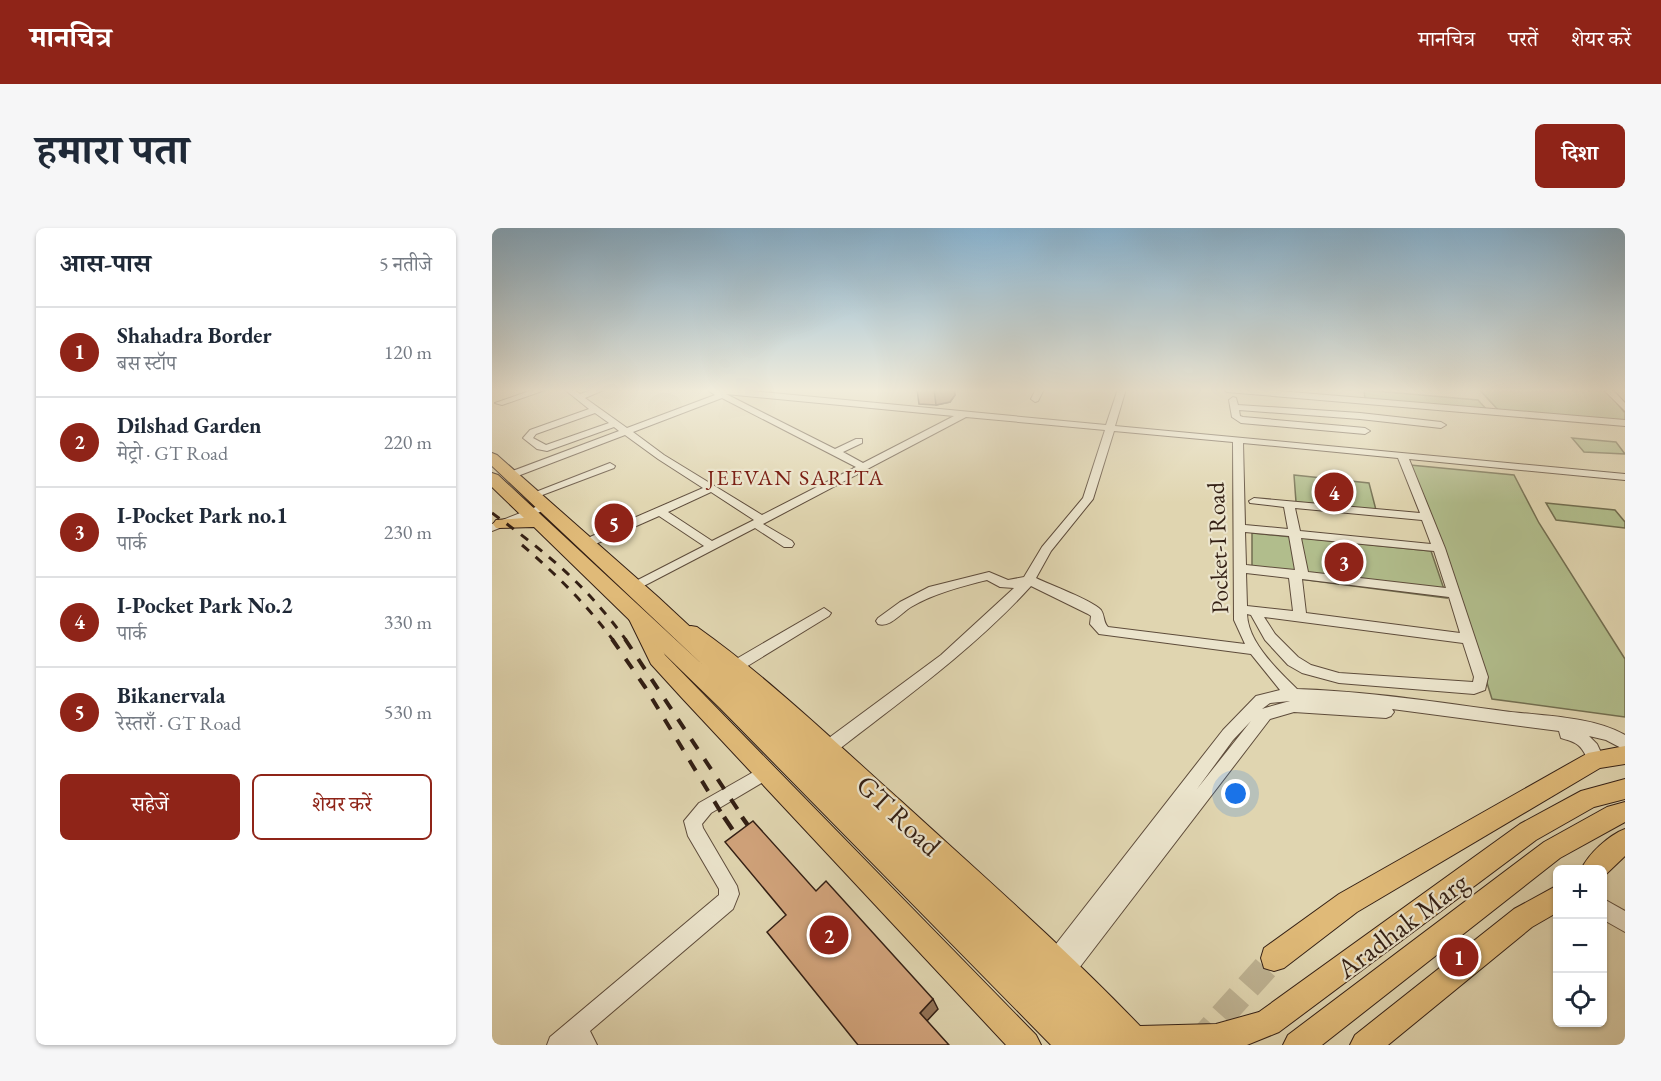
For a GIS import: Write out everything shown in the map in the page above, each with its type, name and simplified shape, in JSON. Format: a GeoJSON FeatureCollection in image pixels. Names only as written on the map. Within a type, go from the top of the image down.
{"type":"FeatureCollection","features":[{"type":"Feature","properties":{"kind":"highway","name":"GT Road"},"geometry":{"type":"LineString","coordinates":[[492,459],[501,477],[643,607],[736,686],[1124,1044]]}},
{"type":"Feature","properties":{"kind":"highway","name":"GT Road"},"geometry":{"type":"LineString","coordinates":[[533,506],[587,543],[634,587],[643,607]]}},
{"type":"Feature","properties":{"kind":"highway"},"geometry":{"type":"LineString","coordinates":[[498,523],[533,506]]}},
{"type":"Feature","properties":{"kind":"highway"},"geometry":{"type":"LineString","coordinates":[[498,523],[533,506]]}},
{"type":"Feature","properties":{"kind":"highway","name":"GT Road"},"geometry":{"type":"LineString","coordinates":[[736,686],[1075,1045]]}},
{"type":"Feature","properties":{"kind":"main road","name":"GT Road"},"geometry":{"type":"LineString","coordinates":[[643,607],[736,686],[828,748],[1061,965],[1124,1044]]}},
{"type":"Feature","properties":{"kind":"main road","name":"GT Road"},"geometry":{"type":"LineString","coordinates":[[643,607],[658,659],[764,773],[1026,1045]]}},
{"type":"Feature","properties":{"kind":"main road"},"geometry":{"type":"LineString","coordinates":[[1274,958],[1348,903],[1596,759],[1625,755]]}},
{"type":"Feature","properties":{"kind":"main road","name":"Aradhak Marg"},"geometry":{"type":"LineString","coordinates":[[1124,1044],[1147,1038],[1178,1042],[1224,1037],[1248,1031],[1269,1022],[1528,832],[1589,798],[1625,789]]}},
{"type":"Feature","properties":{"kind":"main road","name":"Aradhak Marg"},"geometry":{"type":"LineString","coordinates":[[1298,1045],[1552,850],[1615,814],[1625,812]]}},
{"type":"Feature","properties":{"kind":"main road"},"geometry":{"type":"LineString","coordinates":[[1598,865],[1625,840]]}},
{"type":"Feature","properties":{"kind":"main road"},"geometry":{"type":"LineString","coordinates":[[1365,1045],[1523,918],[1553,899]]}},
{"type":"Feature","properties":{"kind":"street"},"geometry":{"type":"LineString","coordinates":[[546,427],[533,432],[528,438],[540,447],[547,448],[606,427]]}},
{"type":"Feature","properties":{"kind":"street"},"geometry":{"type":"LineString","coordinates":[[620,427],[712,488],[788,544]]}},
{"type":"Feature","properties":{"kind":"street"},"geometry":{"type":"LineString","coordinates":[[501,477],[639,427]]}},
{"type":"Feature","properties":{"kind":"street"},"geometry":{"type":"LineString","coordinates":[[790,427],[864,467]]}},
{"type":"Feature","properties":{"kind":"street"},"geometry":{"type":"LineString","coordinates":[[634,587],[940,427]]}},
{"type":"Feature","properties":{"kind":"street"},"geometry":{"type":"LineString","coordinates":[[1103,427],[1625,477]]}},
{"type":"Feature","properties":{"kind":"street","name":"Pocket-I Road"},"geometry":{"type":"LineString","coordinates":[[1240,427],[1240,609],[1244,631],[1256,650],[1298,701]]}},
{"type":"Feature","properties":{"kind":"street"},"geometry":{"type":"LineString","coordinates":[[1321,427],[1365,431]]}},
{"type":"Feature","properties":{"kind":"street"},"geometry":{"type":"LineString","coordinates":[[1364,427],[1371,452]]}},
{"type":"Feature","properties":{"kind":"street"},"geometry":{"type":"LineString","coordinates":[[828,748],[946,659],[1005,606],[1029,580],[1046,550],[1088,499],[1112,428]]}},
{"type":"Feature","properties":{"kind":"street"},"geometry":{"type":"LineString","coordinates":[[836,452],[860,441]]}},
{"type":"Feature","properties":{"kind":"street"},"geometry":{"type":"LineString","coordinates":[[1257,611],[1258,619],[1270,637],[1293,661],[1307,669],[1339,678],[1473,688],[1482,683],[1438,548],[1402,455]]}},
{"type":"Feature","properties":{"kind":"street"},"geometry":{"type":"LineString","coordinates":[[533,506],[610,466]]}},
{"type":"Feature","properties":{"kind":"street"},"geometry":{"type":"LineString","coordinates":[[587,543],[712,488]]}},
{"type":"Feature","properties":{"kind":"street"},"geometry":{"type":"LineString","coordinates":[[1254,501],[1426,517]]}},
{"type":"Feature","properties":{"kind":"street"},"geometry":{"type":"LineString","coordinates":[[1289,504],[1294,533],[1300,616]]}},
{"type":"Feature","properties":{"kind":"street"},"geometry":{"type":"LineString","coordinates":[[656,513],[664,514],[712,546]]}},
{"type":"Feature","properties":{"kind":"street"},"geometry":{"type":"LineString","coordinates":[[1239,528],[1438,548]]}},
{"type":"Feature","properties":{"kind":"street"},"geometry":{"type":"LineString","coordinates":[[1240,568],[1452,593]]}},
{"type":"Feature","properties":{"kind":"street"},"geometry":{"type":"LineString","coordinates":[[883,621],[905,605],[933,590],[956,582],[966,583],[985,576],[992,577],[999,584],[1008,585],[1029,580],[1096,612],[1099,616],[1097,624],[1104,630],[1256,650]]}},
{"type":"Feature","properties":{"kind":"street"},"geometry":{"type":"LineString","coordinates":[[1240,609],[1468,639]]}},
{"type":"Feature","properties":{"kind":"street"},"geometry":{"type":"LineString","coordinates":[[736,686],[824,613]]}},
{"type":"Feature","properties":{"kind":"street"},"geometry":{"type":"LineString","coordinates":[[1061,965],[1228,735],[1254,705],[1269,697],[1398,708],[1535,728],[1610,734],[1625,742]]}},
{"type":"Feature","properties":{"kind":"street"},"geometry":{"type":"LineString","coordinates":[[1573,731],[1588,743],[1596,759]]}},
{"type":"Feature","properties":{"kind":"street"},"geometry":{"type":"LineString","coordinates":[[558,1045],[582,1037],[726,902],[730,894],[728,886],[693,830],[693,821],[705,808],[764,773]]}},
{"type":"Feature","properties":{"kind":"street"},"geometry":{"type":"LineString","coordinates":[[1607,910],[1625,922]]}},
{"type":"Feature","properties":{"kind":"green space"},"geometry":{"type":"Polygon","coordinates":[[[1572,438],[1616,442],[1625,454],[1584,452],[1572,438]]]}},
{"type":"Feature","properties":{"kind":"green space"},"geometry":{"type":"Polygon","coordinates":[[[1410,465],[1514,475],[1539,523],[1625,659],[1625,717],[1492,699],[1473,638],[1410,465]]]}},
{"type":"Feature","properties":{"kind":"green space"},"geometry":{"type":"Polygon","coordinates":[[[1294,475],[1369,483],[1376,510],[1296,502],[1294,475]]]}},
{"type":"Feature","properties":{"kind":"green space"},"geometry":{"type":"Polygon","coordinates":[[[1546,503],[1615,510],[1625,522],[1625,528],[1556,520],[1546,503]]]}},
{"type":"Feature","properties":{"kind":"green space"},"geometry":{"type":"Polygon","coordinates":[[[1252,533],[1431,551],[1447,598],[1252,573],[1252,533]]]}},
{"type":"Feature","properties":{"kind":"building"},"geometry":{"type":"Polygon","coordinates":[[[753,821],[816,891],[826,881],[933,999],[920,1013],[949,1045],[858,1045],[767,932],[786,915],[725,842],[753,821]]]}},
{"type":"Feature","properties":{"kind":"tunnel"},"geometry":{"type":"LineString","coordinates":[[1196,1045],[1274,958]]}},
{"type":"Feature","properties":{"kind":"railway"},"geometry":{"type":"LineString","coordinates":[[492,513],[565,571],[596,602],[626,640]]}},
{"type":"Feature","properties":{"kind":"railway"},"geometry":{"type":"LineString","coordinates":[[522,545],[570,590],[613,640]]}},
{"type":"Feature","properties":{"kind":"railway"},"geometry":{"type":"LineString","coordinates":[[612,639],[645,687],[725,819]]}},
{"type":"Feature","properties":{"kind":"railway"},"geometry":{"type":"LineString","coordinates":[[625,639],[744,819]]}},
{"type":"Feature","properties":{"kind":"railway"},"geometry":{"type":"LineString","coordinates":[[724,817],[745,848]]}},
{"type":"Feature","properties":{"kind":"railway"},"geometry":{"type":"LineString","coordinates":[[742,817],[757,838]]}},
{"type":"Feature","properties":{"kind":"place","name":"I-Pocket Park No.2"},"geometry":{"type":"Point","coordinates":[1334,492]}},
{"type":"Feature","properties":{"kind":"place","name":"Bikanervala"},"geometry":{"type":"Point","coordinates":[614,523]}},
{"type":"Feature","properties":{"kind":"place","name":"I-Pocket Park no.1"},"geometry":{"type":"Point","coordinates":[1344,562]}},
{"type":"Feature","properties":{"kind":"place","name":"Dilshad Garden"},"geometry":{"type":"Point","coordinates":[829,935]}},
{"type":"Feature","properties":{"kind":"place","name":"Shahadra Border"},"geometry":{"type":"Point","coordinates":[1459,957]}},
{"type":"Feature","properties":{"kind":"district","name":"JEEVAN SARITA"},"geometry":{"type":"Point","coordinates":[796,477]}}]}
